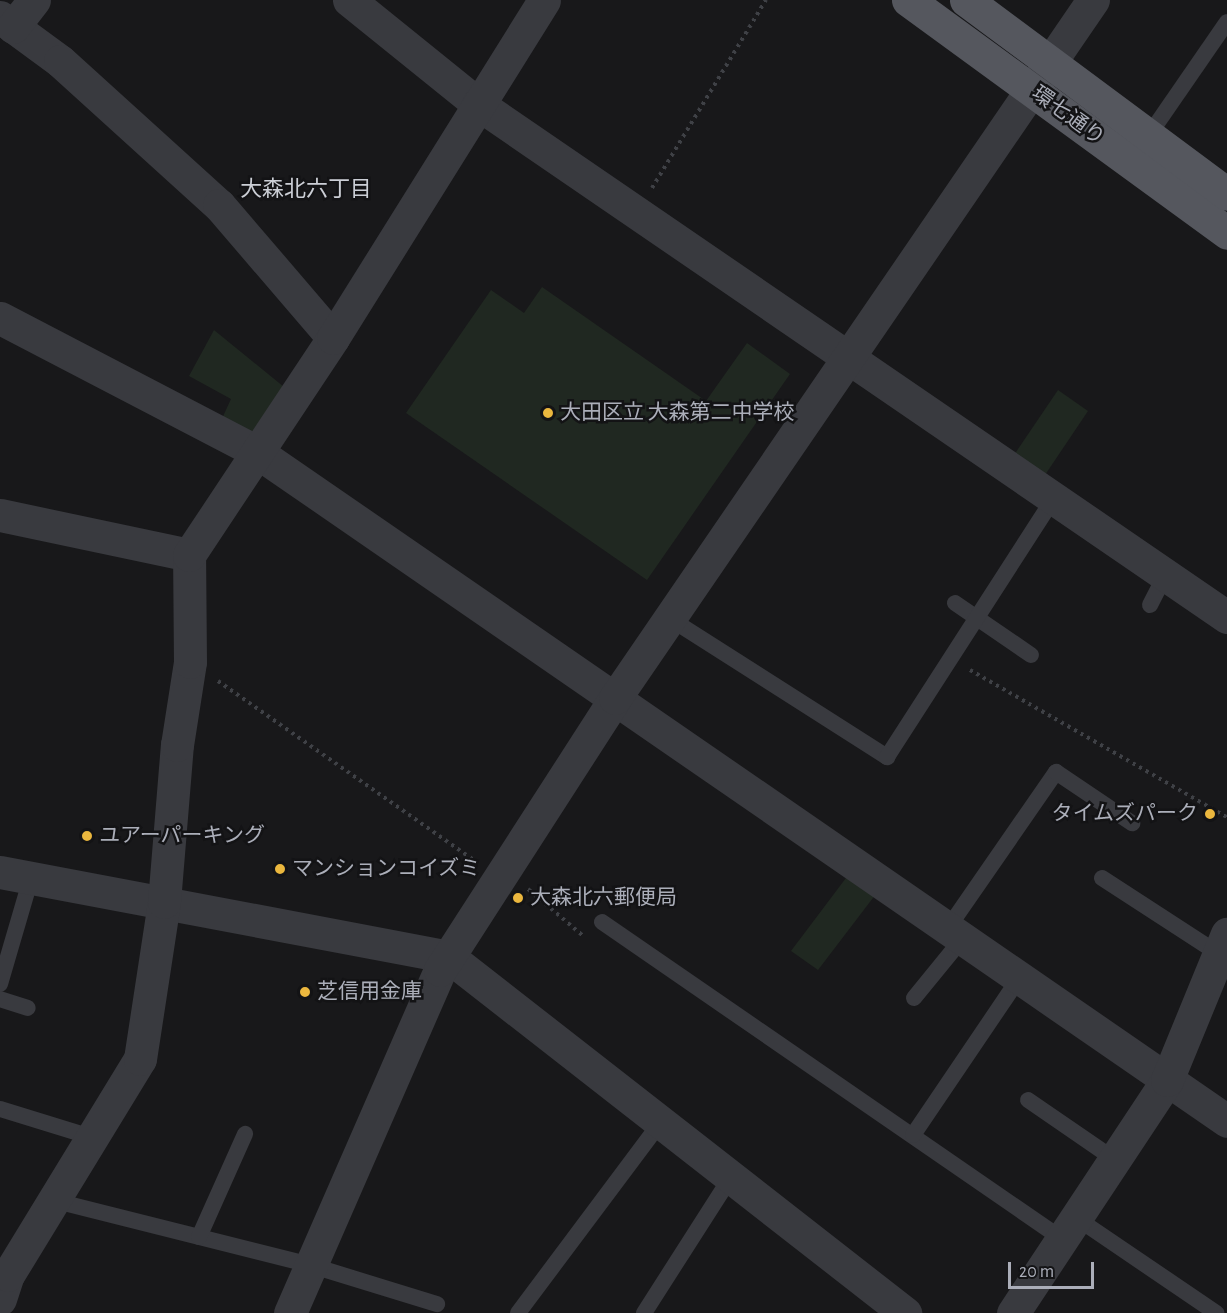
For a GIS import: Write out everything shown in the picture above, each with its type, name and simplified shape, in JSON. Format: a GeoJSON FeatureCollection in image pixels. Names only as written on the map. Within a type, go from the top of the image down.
{"type":"FeatureCollection","features":[{"type":"Feature","properties":{"kind":"main road","name":"環七通り"},"geometry":{"type":"LineString","coordinates":[[908,0],[1227,233]]}},
{"type":"Feature","properties":{"kind":"main road","name":"環七通り"},"geometry":{"type":"LineString","coordinates":[[966,0],[1227,194]]}},
{"type":"Feature","properties":{"kind":"street"},"geometry":{"type":"LineString","coordinates":[[34,0],[6,22],[60,60],[219,205],[333,338]]}},
{"type":"Feature","properties":{"kind":"street"},"geometry":{"type":"LineString","coordinates":[[349,0],[478,104],[847,360],[1227,617]]}},
{"type":"Feature","properties":{"kind":"street"},"geometry":{"type":"LineString","coordinates":[[0,1297],[8,1275],[52,1200],[140,1059],[164,902],[177,745],[190,662],[189,555],[333,338],[544,0]]}},
{"type":"Feature","properties":{"kind":"street"},"geometry":{"type":"LineString","coordinates":[[290,1313],[440,970],[615,698],[1093,0]]}},
{"type":"Feature","properties":{"kind":"street"},"geometry":{"type":"LineString","coordinates":[[0,318],[257,452],[1227,1121]]}},
{"type":"Feature","properties":{"kind":"street"},"geometry":{"type":"LineString","coordinates":[[0,515],[189,555]]}},
{"type":"Feature","properties":{"kind":"street"},"geometry":{"type":"LineString","coordinates":[[15,875],[449,957],[905,1313]]}},
{"type":"Feature","properties":{"kind":"street"},"geometry":{"type":"LineString","coordinates":[[1013,1313],[1167,1080],[1223,944]]}},
{"type":"Feature","properties":{"kind":"lane"},"geometry":{"type":"LineString","coordinates":[[1149,135],[1227,22]]}},
{"type":"Feature","properties":{"kind":"lane"},"geometry":{"type":"LineString","coordinates":[[669,618],[887,757],[953,660],[1054,498]]}},
{"type":"Feature","properties":{"kind":"lane"},"geometry":{"type":"LineString","coordinates":[[1150,605],[1165,575]]}},
{"type":"Feature","properties":{"kind":"lane"},"geometry":{"type":"LineString","coordinates":[[955,603],[1031,655]]}},
{"type":"Feature","properties":{"kind":"lane"},"geometry":{"type":"LineString","coordinates":[[914,998],[1056,772],[1132,823]]}},
{"type":"Feature","properties":{"kind":"lane"},"geometry":{"type":"LineString","coordinates":[[0,984],[15,875]]}},
{"type":"Feature","properties":{"kind":"lane"},"geometry":{"type":"LineString","coordinates":[[1102,878],[1223,944]]}},
{"type":"Feature","properties":{"kind":"lane"},"geometry":{"type":"LineString","coordinates":[[602,921],[913,1135],[1216,1313]]}},
{"type":"Feature","properties":{"kind":"lane"},"geometry":{"type":"LineString","coordinates":[[913,1135],[1020,977]]}},
{"type":"Feature","properties":{"kind":"lane"},"geometry":{"type":"LineString","coordinates":[[0,999],[28,1008]]}},
{"type":"Feature","properties":{"kind":"lane"},"geometry":{"type":"LineString","coordinates":[[1028,1101],[1114,1159]]}},
{"type":"Feature","properties":{"kind":"lane"},"geometry":{"type":"LineString","coordinates":[[0,1109],[91,1137]]}},
{"type":"Feature","properties":{"kind":"lane"},"geometry":{"type":"LineString","coordinates":[[518,1313],[661,1122]]}},
{"type":"Feature","properties":{"kind":"lane"},"geometry":{"type":"LineString","coordinates":[[198,1237],[245,1134]]}},
{"type":"Feature","properties":{"kind":"lane"},"geometry":{"type":"LineString","coordinates":[[644,1313],[731,1177]]}},
{"type":"Feature","properties":{"kind":"lane"},"geometry":{"type":"LineString","coordinates":[[52,1200],[310,1265],[436,1304]]}},
{"type":"Feature","properties":{"kind":"path"},"geometry":{"type":"LineString","coordinates":[[636,214],[766,0]]}},
{"type":"Feature","properties":{"kind":"path"},"geometry":{"type":"LineString","coordinates":[[953,660],[1227,817]]}},
{"type":"Feature","properties":{"kind":"path"},"geometry":{"type":"LineString","coordinates":[[190,662],[503,874],[583,936],[602,921]]}},
{"type":"Feature","properties":{"kind":"shaded area"},"geometry":{"type":"Polygon","coordinates":[[[542,287],[706,401],[747,343],[790,374],[647,580],[406,413],[491,290],[524,313],[542,287]]]}},
{"type":"Feature","properties":{"kind":"shaded area"},"geometry":{"type":"Polygon","coordinates":[[[214,330],[284,387],[250,439],[219,425],[231,399],[189,376],[214,330]]]}},
{"type":"Feature","properties":{"kind":"shaded area"},"geometry":{"type":"Polygon","coordinates":[[[1058,390],[1088,411],[1043,478],[1012,458],[1058,390]]]}},
{"type":"Feature","properties":{"kind":"shaded area"},"geometry":{"type":"Polygon","coordinates":[[[852,870],[879,890],[818,970],[791,951],[852,870]]]}},
{"type":"Feature","properties":{"kind":"place","name":"大田区立 大森第二中学校"},"geometry":{"type":"Point","coordinates":[548,413]}},
{"type":"Feature","properties":{"kind":"place","name":"タイムズパーク"},"geometry":{"type":"Point","coordinates":[1210,814]}},
{"type":"Feature","properties":{"kind":"place","name":"ユアーパーキング"},"geometry":{"type":"Point","coordinates":[87,836]}},
{"type":"Feature","properties":{"kind":"place","name":"マンションコイズミ"},"geometry":{"type":"Point","coordinates":[280,869]}},
{"type":"Feature","properties":{"kind":"place","name":"大森北六郵便局"},"geometry":{"type":"Point","coordinates":[518,898]}},
{"type":"Feature","properties":{"kind":"place","name":"芝信用金庫"},"geometry":{"type":"Point","coordinates":[305,992]}},
{"type":"Feature","properties":{"kind":"district","name":"大森北六丁目"},"geometry":{"type":"Point","coordinates":[306,190]}}]}
